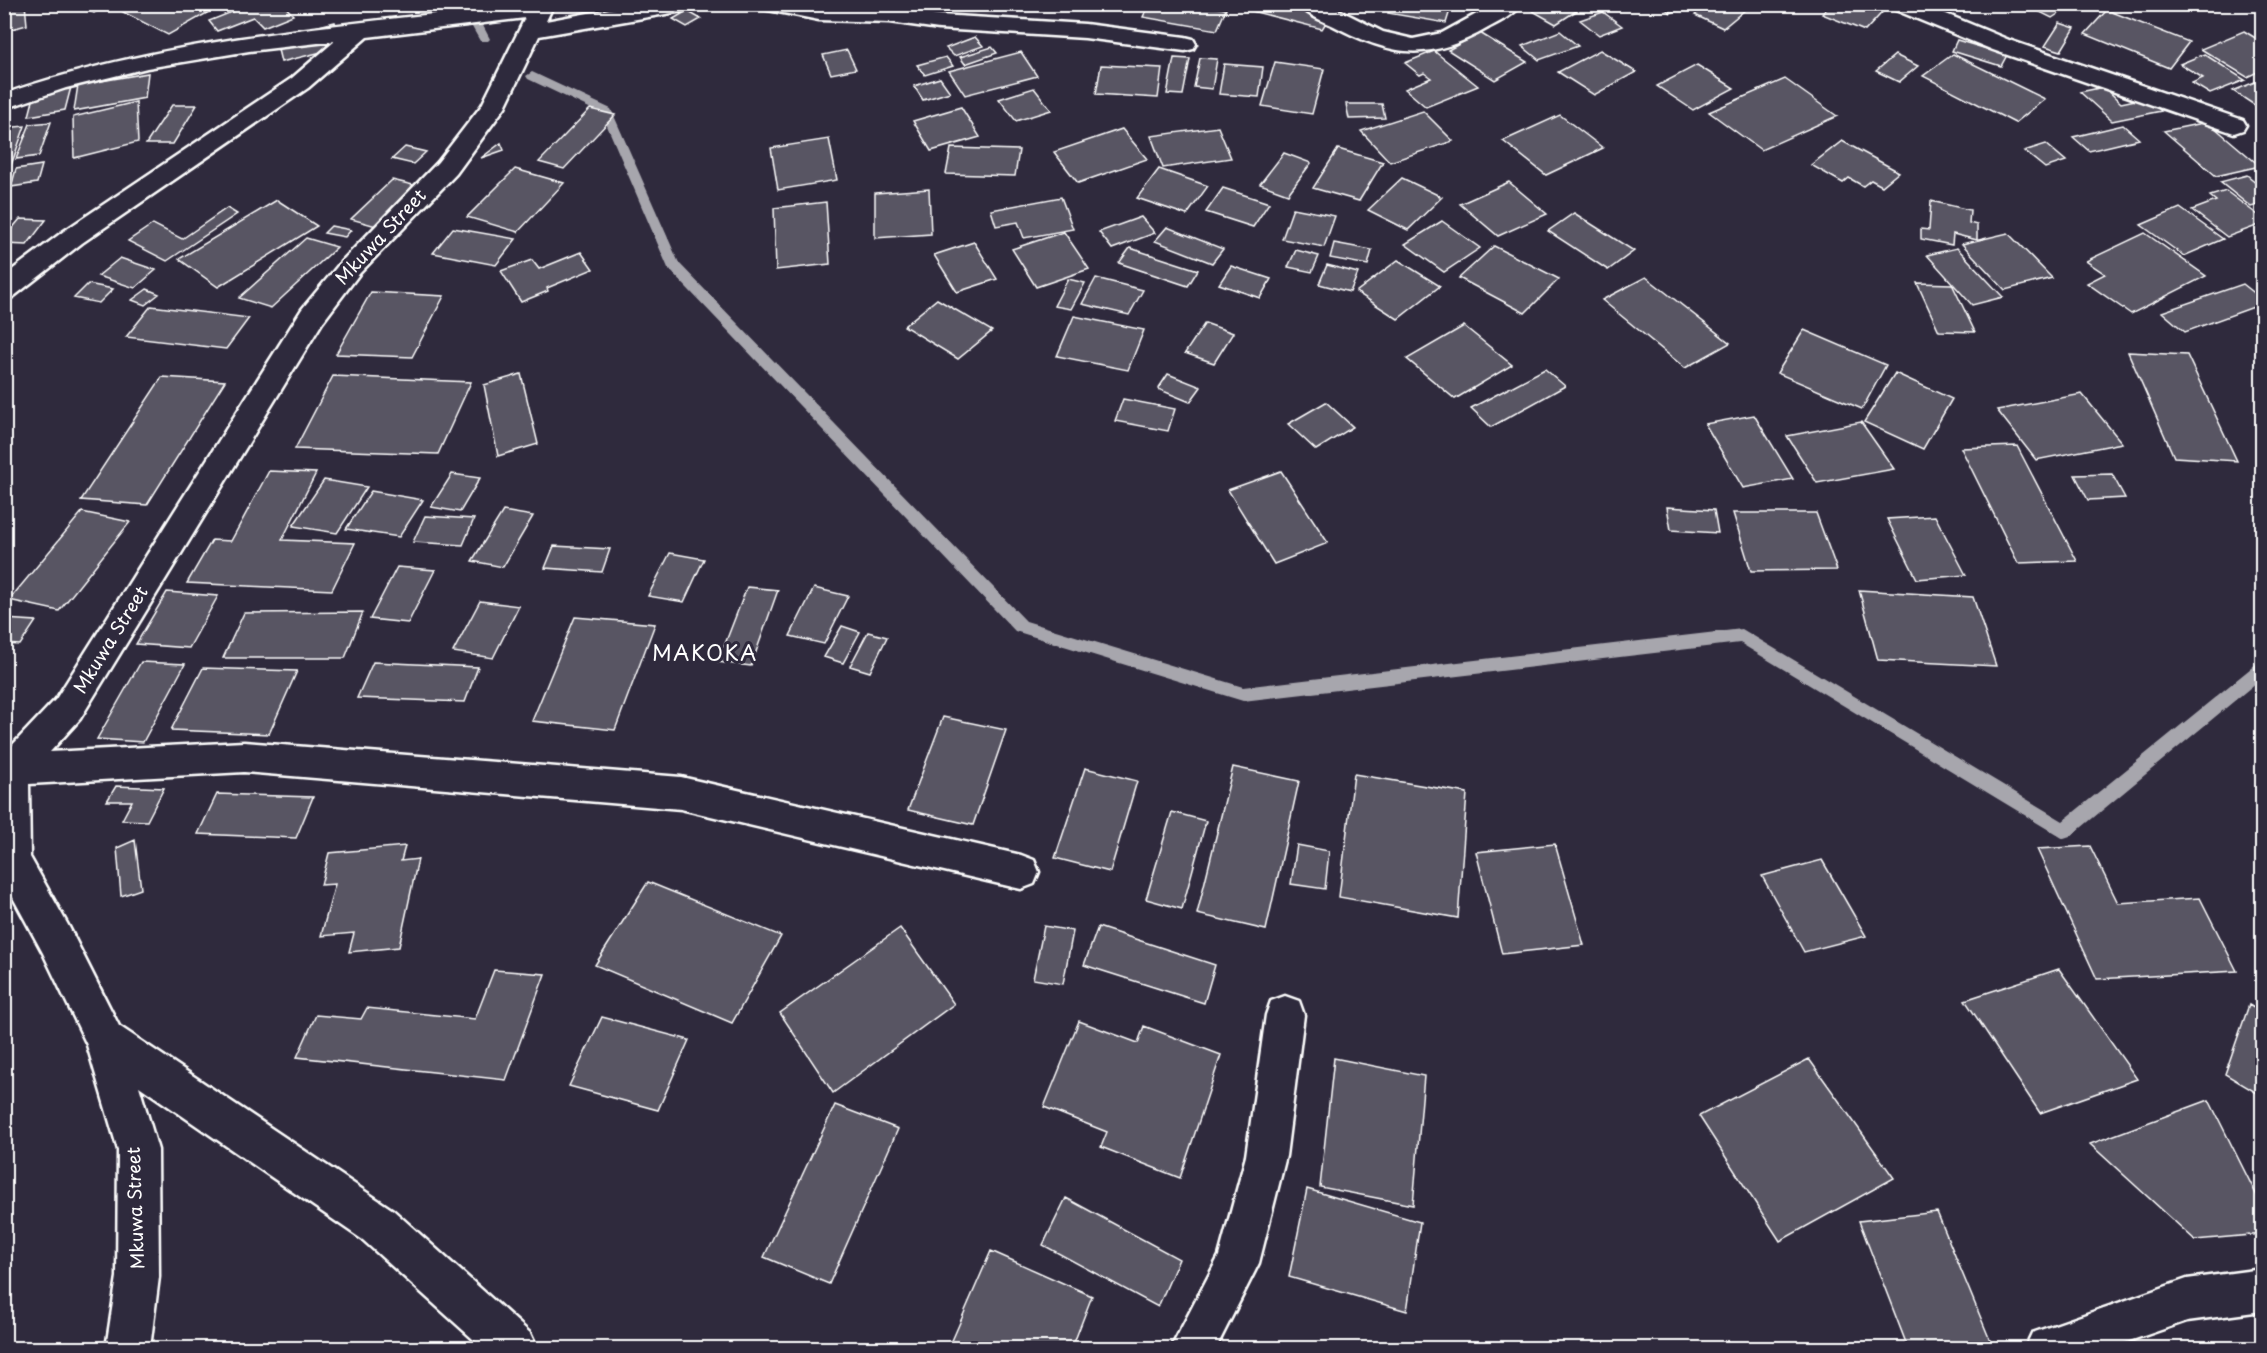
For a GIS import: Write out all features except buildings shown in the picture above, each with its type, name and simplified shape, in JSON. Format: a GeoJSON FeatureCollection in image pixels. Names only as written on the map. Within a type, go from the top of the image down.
{"type":"FeatureCollection","features":[{"type":"Feature","properties":{"kind":"street"},"geometry":{"type":"LineString","coordinates":[[4,102],[58,83],[147,61],[249,44],[414,26],[472,16],[538,15],[682,4]]}},
{"type":"Feature","properties":{"kind":"street"},"geometry":{"type":"LineString","coordinates":[[771,4],[819,13],[890,15],[939,22],[1085,31],[1185,44]]}},
{"type":"Feature","properties":{"kind":"street"},"geometry":{"type":"LineString","coordinates":[[1310,4],[1392,42],[1415,47],[1477,26],[1510,4]]}},
{"type":"Feature","properties":{"kind":"street"},"geometry":{"type":"LineString","coordinates":[[1901,4],[2001,45],[2234,124]]}},
{"type":"Feature","properties":{"kind":"street","name":"Mkuwa Street"},"geometry":{"type":"LineString","coordinates":[[128,1348],[138,1277],[138,1150],[105,1040],[56,940],[12,859],[8,771],[68,709],[312,316],[350,268],[447,168],[493,107],[538,15]]}},
{"type":"Feature","properties":{"kind":"street"},"geometry":{"type":"LineString","coordinates":[[4,290],[73,237],[300,83],[361,30]]}},
{"type":"Feature","properties":{"kind":"street"},"geometry":{"type":"LineString","coordinates":[[8,771],[244,757],[681,793],[1021,872]]}},
{"type":"Feature","properties":{"kind":"street"},"geometry":{"type":"LineString","coordinates":[[1193,1348],[1238,1263],[1266,1156],[1285,1015]]}},
{"type":"Feature","properties":{"kind":"street"},"geometry":{"type":"LineString","coordinates":[[105,1040],[378,1225],[515,1348]]}},
{"type":"Feature","properties":{"kind":"street"},"geometry":{"type":"LineString","coordinates":[[2047,1348],[2187,1300],[2262,1290]]}},
{"type":"Feature","properties":{"kind":"waterway"},"geometry":{"type":"LineString","coordinates":[[460,4],[472,16],[484,39]]}},
{"type":"Feature","properties":{"kind":"waterway"},"geometry":{"type":"LineString","coordinates":[[532,76],[607,112],[673,265],[1021,626],[1243,694],[1742,636],[2064,831],[2262,669]]}},
{"type":"Feature","properties":{"kind":"district","name":"MAKOKA"},"geometry":{"type":"Point","coordinates":[705,654]}}]}
